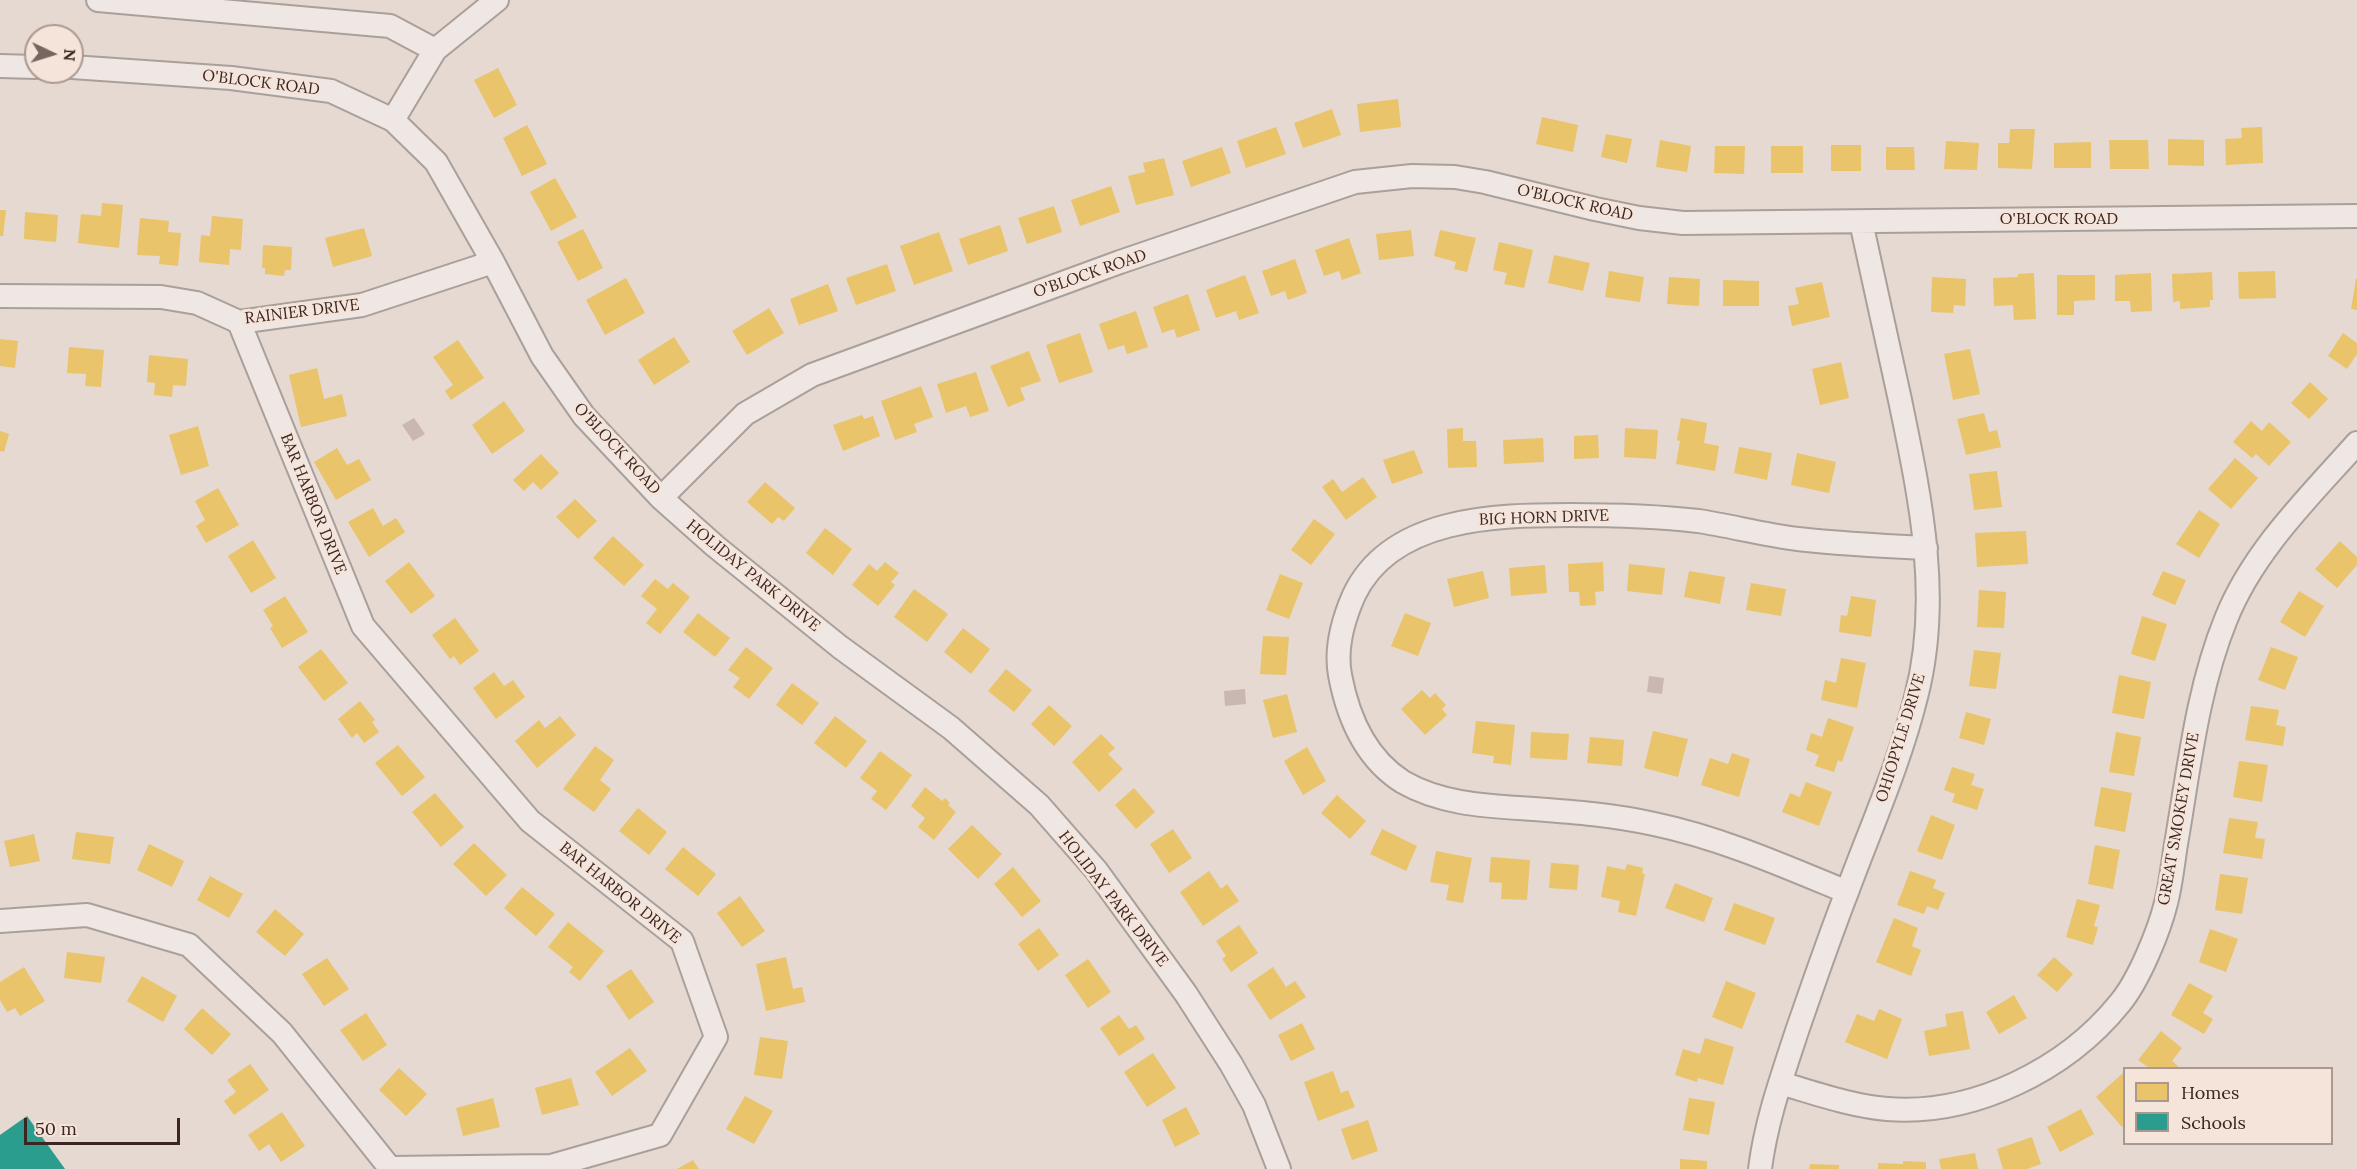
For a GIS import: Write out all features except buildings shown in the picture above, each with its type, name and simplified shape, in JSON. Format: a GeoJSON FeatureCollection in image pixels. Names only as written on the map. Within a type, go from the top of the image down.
{"type":"FeatureCollection","features":[{"type":"Feature","properties":{"kind":"street"},"geometry":{"type":"LineString","coordinates":[[98,0],[390,26],[435,50]]}},
{"type":"Feature","properties":{"kind":"street"},"geometry":{"type":"LineString","coordinates":[[393,120],[435,50],[497,0]]}},
{"type":"Feature","properties":{"kind":"street"},"geometry":{"type":"LineString","coordinates":[[0,66],[24,67]]}},
{"type":"Feature","properties":{"kind":"street","name":"O'BLOCK ROAD"},"geometry":{"type":"LineString","coordinates":[[84,68],[231,78],[331,91],[393,120],[436,162],[493,262],[542,356],[584,416],[660,498],[745,414],[812,375],[1120,262],[1355,182],[1412,176],[1455,177],[1485,182],[1595,209],[1640,218],[1683,223],[2357,216]]}},
{"type":"Feature","properties":{"kind":"street","name":"OHIOPYLE DRIVE"},"geometry":{"type":"LineString","coordinates":[[1760,1169],[1764,1136],[1780,1083],[1847,892],[1890,784],[1917,696],[1927,625],[1926,548],[1920,496],[1861,222]]}},
{"type":"Feature","properties":{"kind":"street","name":"RAINIER DRIVE"},"geometry":{"type":"LineString","coordinates":[[0,296],[161,297],[197,303],[239,322],[362,305],[493,262]]}},
{"type":"Feature","properties":{"kind":"street","name":"BAR HARBOR DRIVE"},"geometry":{"type":"LineString","coordinates":[[0,921],[87,915],[189,945],[282,1033],[390,1168],[551,1166],[660,1135],[717,1036],[682,941],[530,821],[363,626],[239,322]]}},
{"type":"Feature","properties":{"kind":"street","name":"GREAT SMOKEY DRIVE"},"geometry":{"type":"LineString","coordinates":[[1780,1083],[1857,1104],[1888,1109],[1928,1108],[1959,1104],[1994,1094],[2063,1056],[2098,1026],[2121,1002],[2141,967],[2166,903],[2196,724],[2226,617],[2262,555],[2288,521],[2357,443]]}},
{"type":"Feature","properties":{"kind":"street","name":"HOLIDAY PARK DRIVE"},"geometry":{"type":"LineString","coordinates":[[660,498],[715,546],[840,647],[951,728],[1039,805],[1095,870],[1186,994],[1231,1064],[1254,1105],[1279,1169]]}},
{"type":"Feature","properties":{"kind":"street","name":"BIG HORN DRIVE"},"geometry":{"type":"LineString","coordinates":[[1847,892],[1744,850],[1655,824],[1607,815],[1485,806],[1454,801],[1425,792],[1402,781],[1367,748],[1353,725],[1344,698],[1339,668],[1340,639],[1347,610],[1360,583],[1381,561],[1404,543],[1433,531],[1485,518],[1531,515],[1659,517],[1796,538],[1926,548]]}}]}
